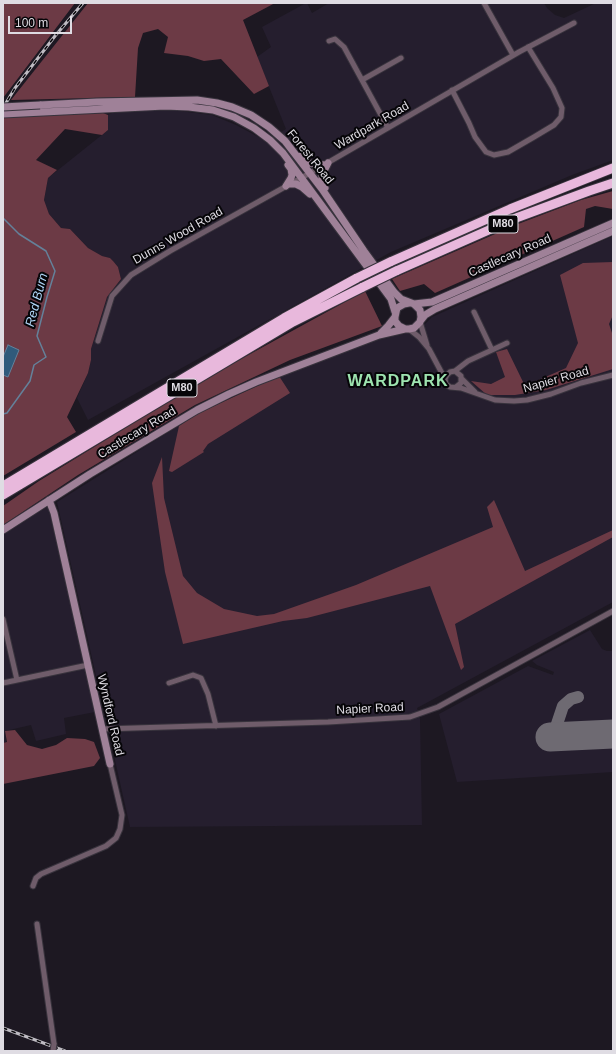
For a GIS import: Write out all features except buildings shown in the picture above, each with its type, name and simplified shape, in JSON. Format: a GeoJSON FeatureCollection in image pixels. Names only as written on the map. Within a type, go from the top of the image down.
{"type":"FeatureCollection","features":[{"type":"Feature","properties":{"kind":"highway","name":"M80"},"geometry":{"type":"LineString","coordinates":[[3,486],[284,318],[357,278],[510,209],[576,182],[613,169]]}},
{"type":"Feature","properties":{"kind":"highway","name":"M80"},"geometry":{"type":"LineString","coordinates":[[3,495],[293,322],[396,271],[516,218],[613,183]]}},
{"type":"Feature","properties":{"kind":"street"},"geometry":{"type":"LineString","coordinates":[[484,3],[513,55]]}},
{"type":"Feature","properties":{"kind":"street","name":"Wardpark Road"},"geometry":{"type":"LineString","coordinates":[[302,178],[513,55],[574,23]]}},
{"type":"Feature","properties":{"kind":"street"},"geometry":{"type":"LineString","coordinates":[[329,41],[335,39],[344,47],[388,128]]}},
{"type":"Feature","properties":{"kind":"street"},"geometry":{"type":"LineString","coordinates":[[452,90],[475,137],[486,152],[494,155],[508,152],[554,125],[561,117],[562,108],[553,88],[528,47]]}},
{"type":"Feature","properties":{"kind":"street"},"geometry":{"type":"LineString","coordinates":[[362,80],[401,58]]}},
{"type":"Feature","properties":{"kind":"street","name":"Forest Road"},"geometry":{"type":"LineString","coordinates":[[3,114],[97,102],[197,100],[232,107],[251,115],[269,127],[285,141],[332,203],[394,292],[401,299],[412,304]]}},
{"type":"Feature","properties":{"kind":"street","name":"Forest Road"},"geometry":{"type":"LineString","coordinates":[[3,107],[40,109],[166,106],[213,110],[234,117],[254,128],[279,150],[302,178],[391,299],[395,314]]}},
{"type":"Feature","properties":{"kind":"street"},"geometry":{"type":"LineString","coordinates":[[285,141],[308,162],[327,164],[322,175],[322,182],[332,203]]}},
{"type":"Feature","properties":{"kind":"street"},"geometry":{"type":"LineString","coordinates":[[279,150],[291,169],[291,178],[288,185]]}},
{"type":"Feature","properties":{"kind":"street"},"geometry":{"type":"LineString","coordinates":[[298,158],[303,172],[302,178]]}},
{"type":"Feature","properties":{"kind":"street"},"geometry":{"type":"LineString","coordinates":[[310,173],[308,180],[310,189]]}},
{"type":"Feature","properties":{"kind":"street","name":"Dunns Wood Road"},"geometry":{"type":"LineString","coordinates":[[98,341],[112,296],[131,275],[170,251],[302,178]]}},
{"type":"Feature","properties":{"kind":"street"},"geometry":{"type":"LineString","coordinates":[[288,185],[296,184],[302,187],[324,207]]}},
{"type":"Feature","properties":{"kind":"street","name":"Castlecary Road"},"geometry":{"type":"LineString","coordinates":[[412,304],[424,304],[438,300],[613,223]]}},
{"type":"Feature","properties":{"kind":"street","name":"Castlecary Road"},"geometry":{"type":"LineString","coordinates":[[420,321],[425,315],[435,309],[613,232]]}},
{"type":"Feature","properties":{"kind":"street"},"geometry":{"type":"LineString","coordinates":[[428,349],[420,321],[420,310],[412,304],[400,305],[395,314],[395,320],[399,326],[407,329],[419,337],[428,349],[449,386],[453,388],[461,383],[461,377],[468,361]]}},
{"type":"Feature","properties":{"kind":"street"},"geometry":{"type":"LineString","coordinates":[[474,312],[492,350]]}},
{"type":"Feature","properties":{"kind":"street","name":"Castlecary Road"},"geometry":{"type":"LineString","coordinates":[[379,335],[388,326],[395,314]]}},
{"type":"Feature","properties":{"kind":"street"},"geometry":{"type":"LineString","coordinates":[[407,329],[414,328],[420,321]]}},
{"type":"Feature","properties":{"kind":"street","name":"Castlecary Road"},"geometry":{"type":"LineString","coordinates":[[3,530],[90,474],[180,420],[230,394],[256,382],[379,335],[407,329]]}},
{"type":"Feature","properties":{"kind":"street"},"geometry":{"type":"LineString","coordinates":[[445,380],[447,374],[468,361],[507,343]]}},
{"type":"Feature","properties":{"kind":"street"},"geometry":{"type":"LineString","coordinates":[[437,364],[453,371],[461,377]]}},
{"type":"Feature","properties":{"kind":"street","name":"Napier Road"},"geometry":{"type":"LineString","coordinates":[[456,387],[495,400],[514,402],[551,394],[581,383],[613,375]]}},
{"type":"Feature","properties":{"kind":"street","name":"Napier Road"},"geometry":{"type":"LineString","coordinates":[[461,377],[472,390],[481,396]]}},
{"type":"Feature","properties":{"kind":"street","name":"Wyndford Road"},"geometry":{"type":"LineString","coordinates":[[33,886],[36,878],[41,874],[106,846],[116,838],[120,829],[122,815],[50,500]]}},
{"type":"Feature","properties":{"kind":"street","name":"Napier Road"},"geometry":{"type":"LineString","coordinates":[[102,729],[328,722],[410,717],[438,707],[613,611]]}},
{"type":"Feature","properties":{"kind":"street"},"geometry":{"type":"LineString","coordinates":[[3,619],[17,680]]}},
{"type":"Feature","properties":{"kind":"street"},"geometry":{"type":"LineString","coordinates":[[3,683],[88,665]]}},
{"type":"Feature","properties":{"kind":"street"},"geometry":{"type":"LineString","coordinates":[[169,683],[193,676],[201,678],[208,694],[216,726]]}},
{"type":"Feature","properties":{"kind":"street"},"geometry":{"type":"LineString","coordinates":[[37,924],[54,1044],[53,1051]]}},
{"type":"Feature","properties":{"kind":"shaded area"},"geometry":{"type":"Polygon","coordinates":[[[3,3],[75,3],[3,98],[3,3]]]}},
{"type":"Feature","properties":{"kind":"shaded area"},"geometry":{"type":"Polygon","coordinates":[[[88,3],[275,3],[243,20],[269,86],[254,94],[221,59],[204,61],[188,56],[164,53],[168,37],[158,29],[143,33],[138,48],[135,97],[11,100],[88,3]]]}},
{"type":"Feature","properties":{"kind":"shaded area"},"geometry":{"type":"Polygon","coordinates":[[[306,3],[312,13],[329,3],[544,3],[555,15],[564,18],[596,3],[613,3],[613,160],[572,175],[391,252],[88,420],[77,398],[88,373],[91,360],[91,349],[107,297],[121,279],[118,267],[110,258],[102,256],[88,248],[70,229],[61,228],[49,214],[44,200],[48,178],[108,130],[108,115],[116,111],[172,110],[212,115],[236,125],[266,141],[286,129],[257,57],[271,47],[262,27],[306,3]]]}},
{"type":"Feature","properties":{"kind":"shaded area"},"geometry":{"type":"Polygon","coordinates":[[[103,113],[108,115],[108,130],[102,135],[65,129],[36,160],[57,170],[48,178],[44,200],[49,214],[61,228],[70,229],[88,248],[102,256],[110,258],[118,267],[121,279],[107,297],[91,349],[91,360],[88,373],[67,417],[76,432],[3,476],[3,117],[103,113]]]}},
{"type":"Feature","properties":{"kind":"shaded area"},"geometry":{"type":"Polygon","coordinates":[[[613,191],[613,209],[595,206],[586,209],[584,227],[435,293],[424,284],[400,291],[392,279],[518,224],[581,200],[613,191]]]}},
{"type":"Feature","properties":{"kind":"shaded area"},"geometry":{"type":"Polygon","coordinates":[[[613,236],[613,602],[417,708],[420,719],[422,825],[130,827],[57,502],[199,413],[279,376],[380,338],[404,334],[425,324],[432,317],[613,236]]]}},
{"type":"Feature","properties":{"kind":"shaded area"},"geometry":{"type":"Polygon","coordinates":[[[613,262],[613,315],[609,324],[613,336],[613,369],[546,390],[515,395],[487,395],[471,381],[491,384],[505,377],[496,352],[507,349],[525,386],[566,368],[578,343],[560,275],[583,263],[613,262]]]}},
{"type":"Feature","properties":{"kind":"shaded area"},"geometry":{"type":"Polygon","coordinates":[[[365,291],[382,326],[290,360],[195,405],[78,475],[3,525],[3,506],[39,481],[201,381],[365,291]]]}},
{"type":"Feature","properties":{"kind":"shaded area"},"geometry":{"type":"Polygon","coordinates":[[[279,376],[290,393],[208,444],[203,451],[204,452],[172,472],[169,471],[179,426],[199,413],[279,376]]]}},
{"type":"Feature","properties":{"kind":"shaded area"},"geometry":{"type":"Polygon","coordinates":[[[162,457],[164,498],[183,576],[197,593],[224,609],[257,616],[274,614],[356,585],[493,527],[487,507],[494,500],[525,571],[613,530],[613,537],[455,624],[464,667],[461,670],[430,586],[307,618],[283,621],[183,644],[165,572],[152,483],[162,457]]]}},
{"type":"Feature","properties":{"kind":"shaded area"},"geometry":{"type":"Polygon","coordinates":[[[48,506],[95,712],[64,718],[66,734],[36,741],[31,725],[5,731],[6,742],[3,743],[3,535],[48,506]]]}},
{"type":"Feature","properties":{"kind":"shaded area"},"geometry":{"type":"Polygon","coordinates":[[[590,630],[602,649],[613,651],[613,772],[457,782],[439,714],[528,666],[553,675],[554,672],[537,665],[532,661],[590,630]]]}},
{"type":"Feature","properties":{"kind":"shaded area"},"geometry":{"type":"Polygon","coordinates":[[[15,730],[27,745],[42,749],[56,745],[67,738],[85,739],[94,742],[100,758],[94,766],[3,784],[3,743],[7,742],[5,731],[15,730]]]}},
{"type":"Feature","properties":{"kind":"water"},"geometry":{"type":"Polygon","coordinates":[[[8,345],[19,350],[8,377],[3,375],[3,357],[8,345]]]}},
{"type":"Feature","properties":{"kind":"waterway","name":"Red Burn"},"geometry":{"type":"LineString","coordinates":[[3,218],[19,234],[46,251],[55,271],[37,336],[46,357],[34,365],[30,381],[7,413],[3,414]]}},
{"type":"Feature","properties":{"kind":"taxiway"},"geometry":{"type":"LineString","coordinates":[[557,737],[556,727],[563,706],[571,699],[578,697]]}},
{"type":"Feature","properties":{"kind":"runway"},"geometry":{"type":"LineString","coordinates":[[550,737],[613,734]]}},
{"type":"Feature","properties":{"kind":"railway"},"geometry":{"type":"LineString","coordinates":[[3,108],[15,88],[55,36],[83,3]]}},
{"type":"Feature","properties":{"kind":"railway"},"geometry":{"type":"LineString","coordinates":[[3,1028],[65,1051]]}},
{"type":"Feature","properties":{"kind":"district","name":"WARDPARK"},"geometry":{"type":"Point","coordinates":[398,382]}}]}
